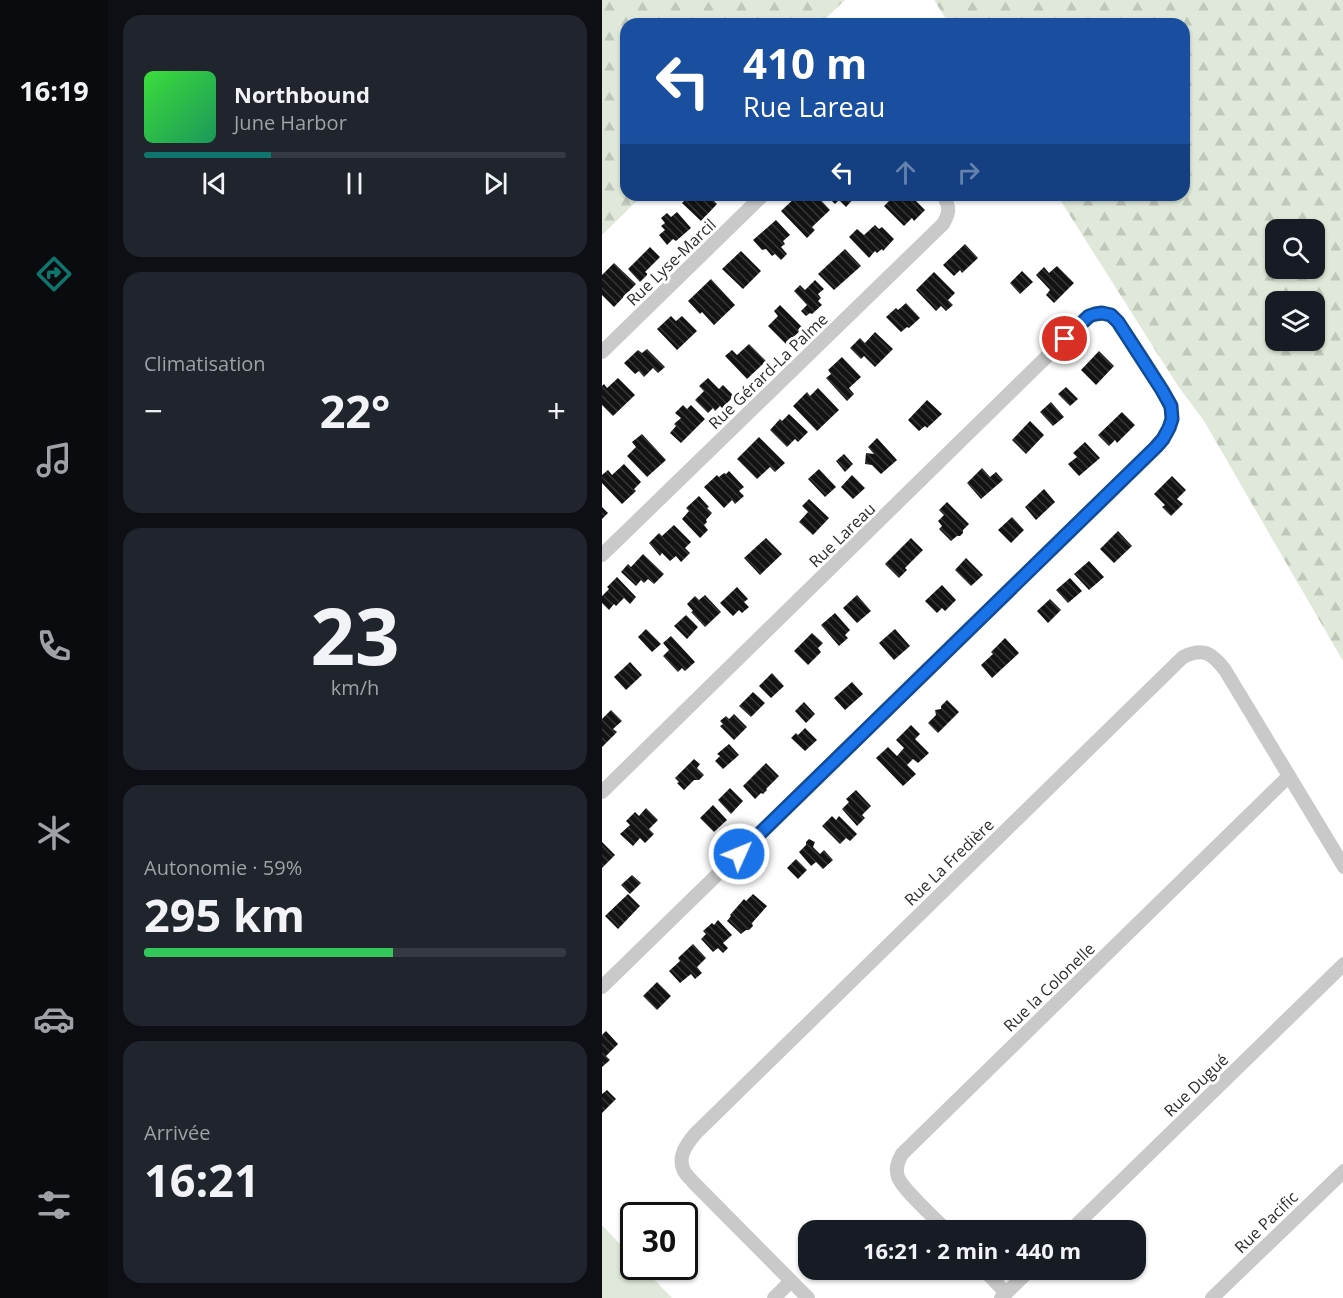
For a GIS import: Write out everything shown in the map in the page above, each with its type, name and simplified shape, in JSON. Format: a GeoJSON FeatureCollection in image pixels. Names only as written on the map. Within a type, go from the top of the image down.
{"type":"FeatureCollection","features":[{"type":"Feature","properties":{"kind":"street","name":"Rue Lyse-Marcil"},"geometry":{"type":"LineString","coordinates":[[602,352],[758,201]]}},
{"type":"Feature","properties":{"kind":"street","name":"Rue Gérard-La Palme"},"geometry":{"type":"LineString","coordinates":[[602,555],[943,224],[948,216],[946,201]]}},
{"type":"Feature","properties":{"kind":"street","name":"Rue Lareau"},"geometry":{"type":"LineString","coordinates":[[602,792],[1079,325],[1095,314],[1111,315],[1124,331],[1171,406],[1172,419],[1163,439],[602,987]]}},
{"type":"Feature","properties":{"kind":"street","name":"Rue La Fredière"},"geometry":{"type":"LineString","coordinates":[[808,1298],[684,1171],[681,1157],[686,1144],[1183,657],[1193,652],[1206,652],[1217,659],[1343,867]]}},
{"type":"Feature","properties":{"kind":"street","name":"Rue la Colonelle"},"geometry":{"type":"LineString","coordinates":[[936,1220],[903,1185],[898,1176],[896,1165],[902,1154],[1289,776]]}},
{"type":"Feature","properties":{"kind":"street","name":"Rue Dugué"},"geometry":{"type":"LineString","coordinates":[[1081,1220],[1343,964]]}},
{"type":"Feature","properties":{"kind":"street","name":"Rue Pacific"},"geometry":{"type":"LineString","coordinates":[[1212,1298],[1343,1171]]}},
{"type":"Feature","properties":{"kind":"street"},"geometry":{"type":"LineString","coordinates":[[991,1280],[1003,1295],[1019,1280]]}},
{"type":"Feature","properties":{"kind":"street"},"geometry":{"type":"LineString","coordinates":[[774,1298],[791,1281]]}},
{"type":"Feature","properties":{"kind":"green space"},"geometry":{"type":"Polygon","coordinates":[[[602,0],[845,0],[826,18],[620,18],[620,201],[637,201],[602,235],[602,0]]]}},
{"type":"Feature","properties":{"kind":"green space"},"geometry":{"type":"Polygon","coordinates":[[[934,0],[1343,0],[1343,661],[1204,421],[1178,386],[1061,201],[1190,201],[1190,18],[945,18],[934,0]]]}},
{"type":"Feature","properties":{"kind":"green space"},"geometry":{"type":"Polygon","coordinates":[[[602,1225],[620,1244],[620,1280],[655,1280],[672,1298],[602,1298],[602,1225]]]}},
{"type":"Feature","properties":{"kind":"building"},"geometry":{"type":"Polygon","coordinates":[[[684,201],[714,201],[717,204],[701,221],[682,203],[684,201]]]}},
{"type":"Feature","properties":{"kind":"building"},"geometry":{"type":"Polygon","coordinates":[[[792,201],[822,201],[830,210],[812,227],[815,230],[807,238],[781,211],[792,201]]]}},
{"type":"Feature","properties":{"kind":"building"},"geometry":{"type":"Polygon","coordinates":[[[840,201],[852,201],[846,207],[840,201]]]}},
{"type":"Feature","properties":{"kind":"building"},"geometry":{"type":"Polygon","coordinates":[[[889,201],[916,201],[925,210],[914,221],[912,218],[904,226],[884,206],[889,201]]]}},
{"type":"Feature","properties":{"kind":"building"},"geometry":{"type":"Polygon","coordinates":[[[677,212],[691,228],[676,241],[673,239],[667,245],[659,235],[665,230],[661,226],[665,223],[661,218],[667,213],[671,217],[677,212]]]}},
{"type":"Feature","properties":{"kind":"building"},"geometry":{"type":"Polygon","coordinates":[[[776,220],[790,235],[783,241],[785,244],[781,247],[787,254],[781,260],[775,254],[772,256],[766,249],[762,250],[753,240],[776,220]]]}},
{"type":"Feature","properties":{"kind":"building"},"geometry":{"type":"Polygon","coordinates":[[[875,225],[879,229],[882,227],[894,239],[883,251],[882,249],[877,253],[875,251],[869,258],[849,237],[857,229],[864,235],[875,225]]]}},
{"type":"Feature","properties":{"kind":"building"},"geometry":{"type":"Polygon","coordinates":[[[965,244],[978,258],[962,273],[960,270],[954,276],[943,265],[965,244]]]}},
{"type":"Feature","properties":{"kind":"building"},"geometry":{"type":"Polygon","coordinates":[[[650,247],[660,257],[645,272],[648,274],[640,282],[628,269],[650,247]]]}},
{"type":"Feature","properties":{"kind":"building"},"geometry":{"type":"Polygon","coordinates":[[[845,249],[861,266],[834,290],[818,274],[845,249]]]}},
{"type":"Feature","properties":{"kind":"building"},"geometry":{"type":"Polygon","coordinates":[[[741,251],[761,271],[743,289],[722,269],[741,251]]]}},
{"type":"Feature","properties":{"kind":"building"},"geometry":{"type":"Polygon","coordinates":[[[614,263],[636,284],[614,307],[602,295],[602,275],[614,263]]]}},
{"type":"Feature","properties":{"kind":"building"},"geometry":{"type":"Polygon","coordinates":[[[1057,266],[1074,283],[1054,303],[1046,295],[1050,290],[1036,275],[1044,267],[1049,273],[1057,266]]]}},
{"type":"Feature","properties":{"kind":"building"},"geometry":{"type":"Polygon","coordinates":[[[1022,271],[1033,282],[1020,294],[1010,283],[1022,271]]]}},
{"type":"Feature","properties":{"kind":"building"},"geometry":{"type":"Polygon","coordinates":[[[934,272],[955,293],[948,300],[953,305],[946,311],[941,306],[936,311],[916,290],[934,272]]]}},
{"type":"Feature","properties":{"kind":"building"},"geometry":{"type":"Polygon","coordinates":[[[711,279],[735,305],[714,325],[688,301],[711,279]]]}},
{"type":"Feature","properties":{"kind":"building"},"geometry":{"type":"Polygon","coordinates":[[[815,280],[824,289],[818,294],[821,298],[818,301],[822,305],[806,316],[801,311],[807,305],[794,291],[800,285],[805,290],[815,280]]]}},
{"type":"Feature","properties":{"kind":"building"},"geometry":{"type":"Polygon","coordinates":[[[906,303],[920,318],[901,332],[886,317],[906,303]]]}},
{"type":"Feature","properties":{"kind":"building"},"geometry":{"type":"Polygon","coordinates":[[[780,305],[803,328],[786,344],[768,326],[778,316],[774,311],[780,305]]]}},
{"type":"Feature","properties":{"kind":"building"},"geometry":{"type":"Polygon","coordinates":[[[671,316],[676,321],[682,316],[697,331],[677,350],[657,329],[671,316]]]}},
{"type":"Feature","properties":{"kind":"building"},"geometry":{"type":"Polygon","coordinates":[[[875,332],[893,349],[875,367],[864,356],[861,359],[850,348],[860,338],[865,343],[875,332]]]}},
{"type":"Feature","properties":{"kind":"building"},"geometry":{"type":"Polygon","coordinates":[[[749,344],[766,361],[747,379],[725,356],[732,350],[737,355],[749,344]]]}},
{"type":"Feature","properties":{"kind":"building"},"geometry":{"type":"Polygon","coordinates":[[[647,349],[665,367],[658,373],[653,368],[644,377],[639,371],[635,374],[624,363],[638,350],[642,353],[647,349]]]}},
{"type":"Feature","properties":{"kind":"building"},"geometry":{"type":"Polygon","coordinates":[[[1099,351],[1114,366],[1096,385],[1081,370],[1099,351]]]}},
{"type":"Feature","properties":{"kind":"building"},"geometry":{"type":"Polygon","coordinates":[[[842,357],[861,377],[849,388],[854,394],[847,401],[826,378],[831,374],[828,370],[842,357]]]}},
{"type":"Feature","properties":{"kind":"building"},"geometry":{"type":"Polygon","coordinates":[[[618,378],[635,395],[613,416],[602,405],[602,386],[604,384],[607,388],[618,378]]]}},
{"type":"Feature","properties":{"kind":"building"},"geometry":{"type":"Polygon","coordinates":[[[708,378],[719,389],[723,385],[734,396],[722,408],[720,406],[715,411],[713,408],[708,413],[695,400],[704,391],[699,386],[708,378]]]}},
{"type":"Feature","properties":{"kind":"building"},"geometry":{"type":"Polygon","coordinates":[[[1066,387],[1078,399],[1070,406],[1058,394],[1066,387]]]}},
{"type":"Feature","properties":{"kind":"building"},"geometry":{"type":"Polygon","coordinates":[[[818,388],[839,410],[817,431],[793,406],[807,392],[810,396],[818,388]]]}},
{"type":"Feature","properties":{"kind":"building"},"geometry":{"type":"Polygon","coordinates":[[[927,400],[942,414],[927,428],[925,426],[919,431],[908,420],[927,400]]]}},
{"type":"Feature","properties":{"kind":"building"},"geometry":{"type":"Polygon","coordinates":[[[1051,402],[1064,417],[1053,426],[1040,412],[1051,402]]]}},
{"type":"Feature","properties":{"kind":"building"},"geometry":{"type":"Polygon","coordinates":[[[683,405],[687,409],[691,405],[705,419],[681,443],[670,433],[676,426],[674,424],[681,418],[675,413],[683,405]]]}},
{"type":"Feature","properties":{"kind":"building"},"geometry":{"type":"Polygon","coordinates":[[[1122,412],[1135,425],[1117,443],[1115,440],[1109,446],[1098,435],[1122,412]]]}},
{"type":"Feature","properties":{"kind":"building"},"geometry":{"type":"Polygon","coordinates":[[[789,414],[808,432],[798,442],[795,439],[787,447],[770,430],[780,419],[782,421],[789,414]]]}},
{"type":"Feature","properties":{"kind":"building"},"geometry":{"type":"Polygon","coordinates":[[[1030,421],[1044,435],[1026,454],[1012,440],[1030,421]]]}},
{"type":"Feature","properties":{"kind":"building"},"geometry":{"type":"Polygon","coordinates":[[[642,434],[666,460],[647,477],[627,456],[636,447],[632,442],[642,434]]]}},
{"type":"Feature","properties":{"kind":"building"},"geometry":{"type":"Polygon","coordinates":[[[759,437],[785,463],[775,472],[770,467],[757,479],[737,459],[759,437]]]}},
{"type":"Feature","properties":{"kind":"building"},"geometry":{"type":"Polygon","coordinates":[[[877,438],[897,460],[881,474],[872,465],[865,464],[866,453],[874,454],[868,447],[877,438]]]}},
{"type":"Feature","properties":{"kind":"building"},"geometry":{"type":"Polygon","coordinates":[[[1085,442],[1100,458],[1079,476],[1068,464],[1077,457],[1073,453],[1085,442]]]}},
{"type":"Feature","properties":{"kind":"building"},"geometry":{"type":"Polygon","coordinates":[[[844,454],[853,464],[845,472],[836,461],[844,454]]]}},
{"type":"Feature","properties":{"kind":"building"},"geometry":{"type":"Polygon","coordinates":[[[624,464],[641,482],[634,489],[636,491],[622,504],[602,483],[602,475],[608,470],[612,475],[624,464]]]}},
{"type":"Feature","properties":{"kind":"building"},"geometry":{"type":"Polygon","coordinates":[[[982,468],[990,477],[996,472],[1003,480],[981,499],[967,483],[982,468]]]}},
{"type":"Feature","properties":{"kind":"building"},"geometry":{"type":"Polygon","coordinates":[[[819,469],[836,487],[825,497],[808,479],[819,469]]]}},
{"type":"Feature","properties":{"kind":"building"},"geometry":{"type":"Polygon","coordinates":[[[729,471],[744,487],[739,491],[744,496],[735,504],[732,500],[724,508],[704,487],[717,475],[719,477],[729,471]]]}},
{"type":"Feature","properties":{"kind":"building"},"geometry":{"type":"Polygon","coordinates":[[[852,475],[865,488],[853,499],[841,487],[852,475]]]}},
{"type":"Feature","properties":{"kind":"building"},"geometry":{"type":"Polygon","coordinates":[[[1172,476],[1186,490],[1177,499],[1183,504],[1171,516],[1162,507],[1165,505],[1154,494],[1172,476]]]}},
{"type":"Feature","properties":{"kind":"building"},"geometry":{"type":"Polygon","coordinates":[[[1044,489],[1055,502],[1036,520],[1025,507],[1044,489]]]}},
{"type":"Feature","properties":{"kind":"building"},"geometry":{"type":"Polygon","coordinates":[[[699,496],[712,513],[704,525],[708,530],[700,538],[682,519],[689,511],[686,508],[699,496]]]}},
{"type":"Feature","properties":{"kind":"building"},"geometry":{"type":"Polygon","coordinates":[[[809,499],[829,518],[813,535],[799,522],[808,512],[802,506],[809,499]]]}},
{"type":"Feature","properties":{"kind":"building"},"geometry":{"type":"Polygon","coordinates":[[[947,502],[969,524],[960,536],[951,541],[939,529],[942,526],[938,521],[944,515],[939,510],[947,502]]]}},
{"type":"Feature","properties":{"kind":"building"},"geometry":{"type":"Polygon","coordinates":[[[602,507],[608,513],[602,519],[602,507]]]}},
{"type":"Feature","properties":{"kind":"building"},"geometry":{"type":"Polygon","coordinates":[[[1012,517],[1024,530],[1011,543],[998,530],[1012,517]]]}},
{"type":"Feature","properties":{"kind":"building"},"geometry":{"type":"Polygon","coordinates":[[[674,525],[691,542],[685,548],[690,553],[681,562],[676,556],[670,561],[662,553],[660,556],[649,543],[659,533],[662,536],[674,525]]]}},
{"type":"Feature","properties":{"kind":"building"},"geometry":{"type":"Polygon","coordinates":[[[1118,531],[1132,546],[1114,563],[1100,549],[1118,531]]]}},
{"type":"Feature","properties":{"kind":"building"},"geometry":{"type":"Polygon","coordinates":[[[766,538],[782,554],[760,575],[744,558],[766,538]]]}},
{"type":"Feature","properties":{"kind":"building"},"geometry":{"type":"Polygon","coordinates":[[[911,538],[923,550],[905,568],[907,570],[899,578],[885,564],[911,538]]]}},
{"type":"Feature","properties":{"kind":"building"},"geometry":{"type":"Polygon","coordinates":[[[643,554],[664,574],[654,584],[648,579],[644,583],[641,580],[636,586],[621,572],[628,564],[631,567],[643,554]]]}},
{"type":"Feature","properties":{"kind":"building"},"geometry":{"type":"Polygon","coordinates":[[[966,558],[983,575],[971,586],[955,570],[966,558]]]}},
{"type":"Feature","properties":{"kind":"building"},"geometry":{"type":"Polygon","coordinates":[[[1089,561],[1104,577],[1089,590],[1074,574],[1089,561]]]}},
{"type":"Feature","properties":{"kind":"building"},"geometry":{"type":"Polygon","coordinates":[[[617,577],[636,597],[630,604],[624,598],[609,610],[602,603],[602,596],[617,577]]]}},
{"type":"Feature","properties":{"kind":"building"},"geometry":{"type":"Polygon","coordinates":[[[1070,578],[1082,591],[1068,603],[1056,590],[1070,578]]]}},
{"type":"Feature","properties":{"kind":"building"},"geometry":{"type":"Polygon","coordinates":[[[942,585],[956,600],[945,611],[942,608],[937,613],[925,601],[942,585]]]}},
{"type":"Feature","properties":{"kind":"building"},"geometry":{"type":"Polygon","coordinates":[[[737,587],[748,599],[744,602],[749,607],[742,613],[739,610],[733,616],[720,603],[737,587]]]}},
{"type":"Feature","properties":{"kind":"building"},"geometry":{"type":"Polygon","coordinates":[[[705,595],[721,612],[705,627],[687,604],[695,596],[699,600],[705,595]]]}},
{"type":"Feature","properties":{"kind":"building"},"geometry":{"type":"Polygon","coordinates":[[[857,595],[871,611],[857,623],[843,608],[857,595]]]}},
{"type":"Feature","properties":{"kind":"building"},"geometry":{"type":"Polygon","coordinates":[[[1050,599],[1061,610],[1048,623],[1037,611],[1050,599]]]}},
{"type":"Feature","properties":{"kind":"building"},"geometry":{"type":"Polygon","coordinates":[[[835,613],[850,630],[845,635],[848,638],[839,646],[821,625],[835,613]]]}},
{"type":"Feature","properties":{"kind":"building"},"geometry":{"type":"Polygon","coordinates":[[[686,615],[698,627],[687,639],[674,626],[686,615]]]}},
{"type":"Feature","properties":{"kind":"building"},"geometry":{"type":"Polygon","coordinates":[[[646,629],[661,644],[652,652],[638,637],[646,629]]]}},
{"type":"Feature","properties":{"kind":"building"},"geometry":{"type":"Polygon","coordinates":[[[895,629],[910,646],[894,660],[879,643],[895,629]]]}},
{"type":"Feature","properties":{"kind":"building"},"geometry":{"type":"Polygon","coordinates":[[[812,633],[823,643],[818,648],[821,652],[808,665],[794,651],[812,633]]]}},
{"type":"Feature","properties":{"kind":"building"},"geometry":{"type":"Polygon","coordinates":[[[671,636],[695,662],[685,671],[682,668],[678,672],[663,656],[669,650],[663,643],[671,636]]]}},
{"type":"Feature","properties":{"kind":"building"},"geometry":{"type":"Polygon","coordinates":[[[1005,638],[1019,653],[992,678],[981,665],[1005,638]]]}},
{"type":"Feature","properties":{"kind":"building"},"geometry":{"type":"Polygon","coordinates":[[[630,662],[642,675],[626,690],[614,677],[630,662]]]}},
{"type":"Feature","properties":{"kind":"building"},"geometry":{"type":"Polygon","coordinates":[[[772,673],[784,686],[771,698],[759,686],[772,673]]]}},
{"type":"Feature","properties":{"kind":"building"},"geometry":{"type":"Polygon","coordinates":[[[852,682],[863,694],[845,710],[834,698],[852,682]]]}},
{"type":"Feature","properties":{"kind":"building"},"geometry":{"type":"Polygon","coordinates":[[[753,692],[765,703],[751,717],[739,706],[753,692]]]}},
{"type":"Feature","properties":{"kind":"building"},"geometry":{"type":"Polygon","coordinates":[[[947,700],[959,712],[938,733],[928,723],[936,715],[935,710],[941,709],[947,700]]]}},
{"type":"Feature","properties":{"kind":"building"},"geometry":{"type":"Polygon","coordinates":[[[804,702],[815,714],[806,723],[795,711],[804,702]]]}},
{"type":"Feature","properties":{"kind":"building"},"geometry":{"type":"Polygon","coordinates":[[[611,710],[622,721],[613,729],[617,732],[602,747],[602,719],[611,710]]]}},
{"type":"Feature","properties":{"kind":"building"},"geometry":{"type":"Polygon","coordinates":[[[734,714],[747,727],[734,740],[720,726],[723,724],[720,721],[726,716],[729,719],[734,714]]]}},
{"type":"Feature","properties":{"kind":"building"},"geometry":{"type":"Polygon","coordinates":[[[911,725],[920,734],[915,739],[929,753],[918,763],[913,759],[907,765],[916,774],[903,786],[876,758],[888,747],[897,756],[904,748],[896,740],[911,725]]]}},
{"type":"Feature","properties":{"kind":"building"},"geometry":{"type":"Polygon","coordinates":[[[805,728],[817,740],[805,751],[791,738],[805,728]]]}},
{"type":"Feature","properties":{"kind":"building"},"geometry":{"type":"Polygon","coordinates":[[[729,744],[739,755],[723,769],[715,761],[720,756],[717,754],[729,744]]]}},
{"type":"Feature","properties":{"kind":"building"},"geometry":{"type":"Polygon","coordinates":[[[694,759],[700,764],[697,768],[704,775],[699,780],[694,780],[684,790],[675,778],[694,759]]]}},
{"type":"Feature","properties":{"kind":"building"},"geometry":{"type":"Polygon","coordinates":[[[766,763],[779,776],[763,794],[761,793],[755,799],[743,786],[766,763]]]}},
{"type":"Feature","properties":{"kind":"building"},"geometry":{"type":"Polygon","coordinates":[[[730,788],[743,801],[731,814],[718,800],[730,788]]]}},
{"type":"Feature","properties":{"kind":"building"},"geometry":{"type":"Polygon","coordinates":[[[856,790],[871,806],[862,815],[865,818],[857,826],[842,809],[849,802],[846,799],[856,790]]]}},
{"type":"Feature","properties":{"kind":"building"},"geometry":{"type":"Polygon","coordinates":[[[713,805],[727,820],[714,832],[700,818],[713,805]]]}},
{"type":"Feature","properties":{"kind":"building"},"geometry":{"type":"Polygon","coordinates":[[[646,808],[658,820],[649,829],[654,834],[645,843],[640,838],[633,846],[620,834],[630,825],[626,821],[635,812],[639,816],[646,808]]]}},
{"type":"Feature","properties":{"kind":"building"},"geometry":{"type":"Polygon","coordinates":[[[832,816],[836,820],[839,816],[857,834],[850,841],[846,838],[840,844],[822,826],[832,816]]]}},
{"type":"Feature","properties":{"kind":"building"},"geometry":{"type":"Polygon","coordinates":[[[809,839],[815,842],[813,847],[820,854],[824,850],[833,860],[823,869],[816,862],[811,866],[799,852],[809,839]]]}},
{"type":"Feature","properties":{"kind":"building"},"geometry":{"type":"Polygon","coordinates":[[[602,842],[615,855],[602,868],[602,842]]]}},
{"type":"Feature","properties":{"kind":"building"},"geometry":{"type":"Polygon","coordinates":[[[796,859],[807,870],[798,879],[787,868],[796,859]]]}},
{"type":"Feature","properties":{"kind":"building"},"geometry":{"type":"Polygon","coordinates":[[[632,875],[641,883],[630,894],[621,885],[632,875]]]}},
{"type":"Feature","properties":{"kind":"building"},"geometry":{"type":"Polygon","coordinates":[[[628,894],[640,906],[618,929],[605,916],[628,894]]]}},
{"type":"Feature","properties":{"kind":"building"},"geometry":{"type":"Polygon","coordinates":[[[753,894],[767,906],[752,923],[753,926],[741,934],[727,921],[744,899],[746,901],[753,894]]]}},
{"type":"Feature","properties":{"kind":"building"},"geometry":{"type":"Polygon","coordinates":[[[718,920],[732,935],[723,943],[728,948],[723,953],[718,948],[713,952],[701,939],[706,934],[703,931],[718,920]]]}},
{"type":"Feature","properties":{"kind":"building"},"geometry":{"type":"Polygon","coordinates":[[[693,944],[706,958],[697,967],[702,973],[695,979],[691,974],[680,983],[669,971],[680,961],[678,958],[693,944]]]}},
{"type":"Feature","properties":{"kind":"building"},"geometry":{"type":"Polygon","coordinates":[[[657,982],[671,996],[657,1010],[643,996],[657,982]]]}},
{"type":"Feature","properties":{"kind":"building"},"geometry":{"type":"Polygon","coordinates":[[[606,1031],[618,1044],[606,1056],[610,1060],[602,1067],[602,1035],[606,1031]]]}},
{"type":"Feature","properties":{"kind":"building"},"geometry":{"type":"Polygon","coordinates":[[[607,1090],[616,1099],[602,1113],[602,1094],[607,1090]]]}},
{"type":"Feature","properties":{"kind":"route"},"geometry":{"type":"LineString","coordinates":[[739,854],[1163,439],[1172,419],[1171,406],[1118,322],[1111,315],[1095,314],[1089,316],[1065,339]]}}]}
